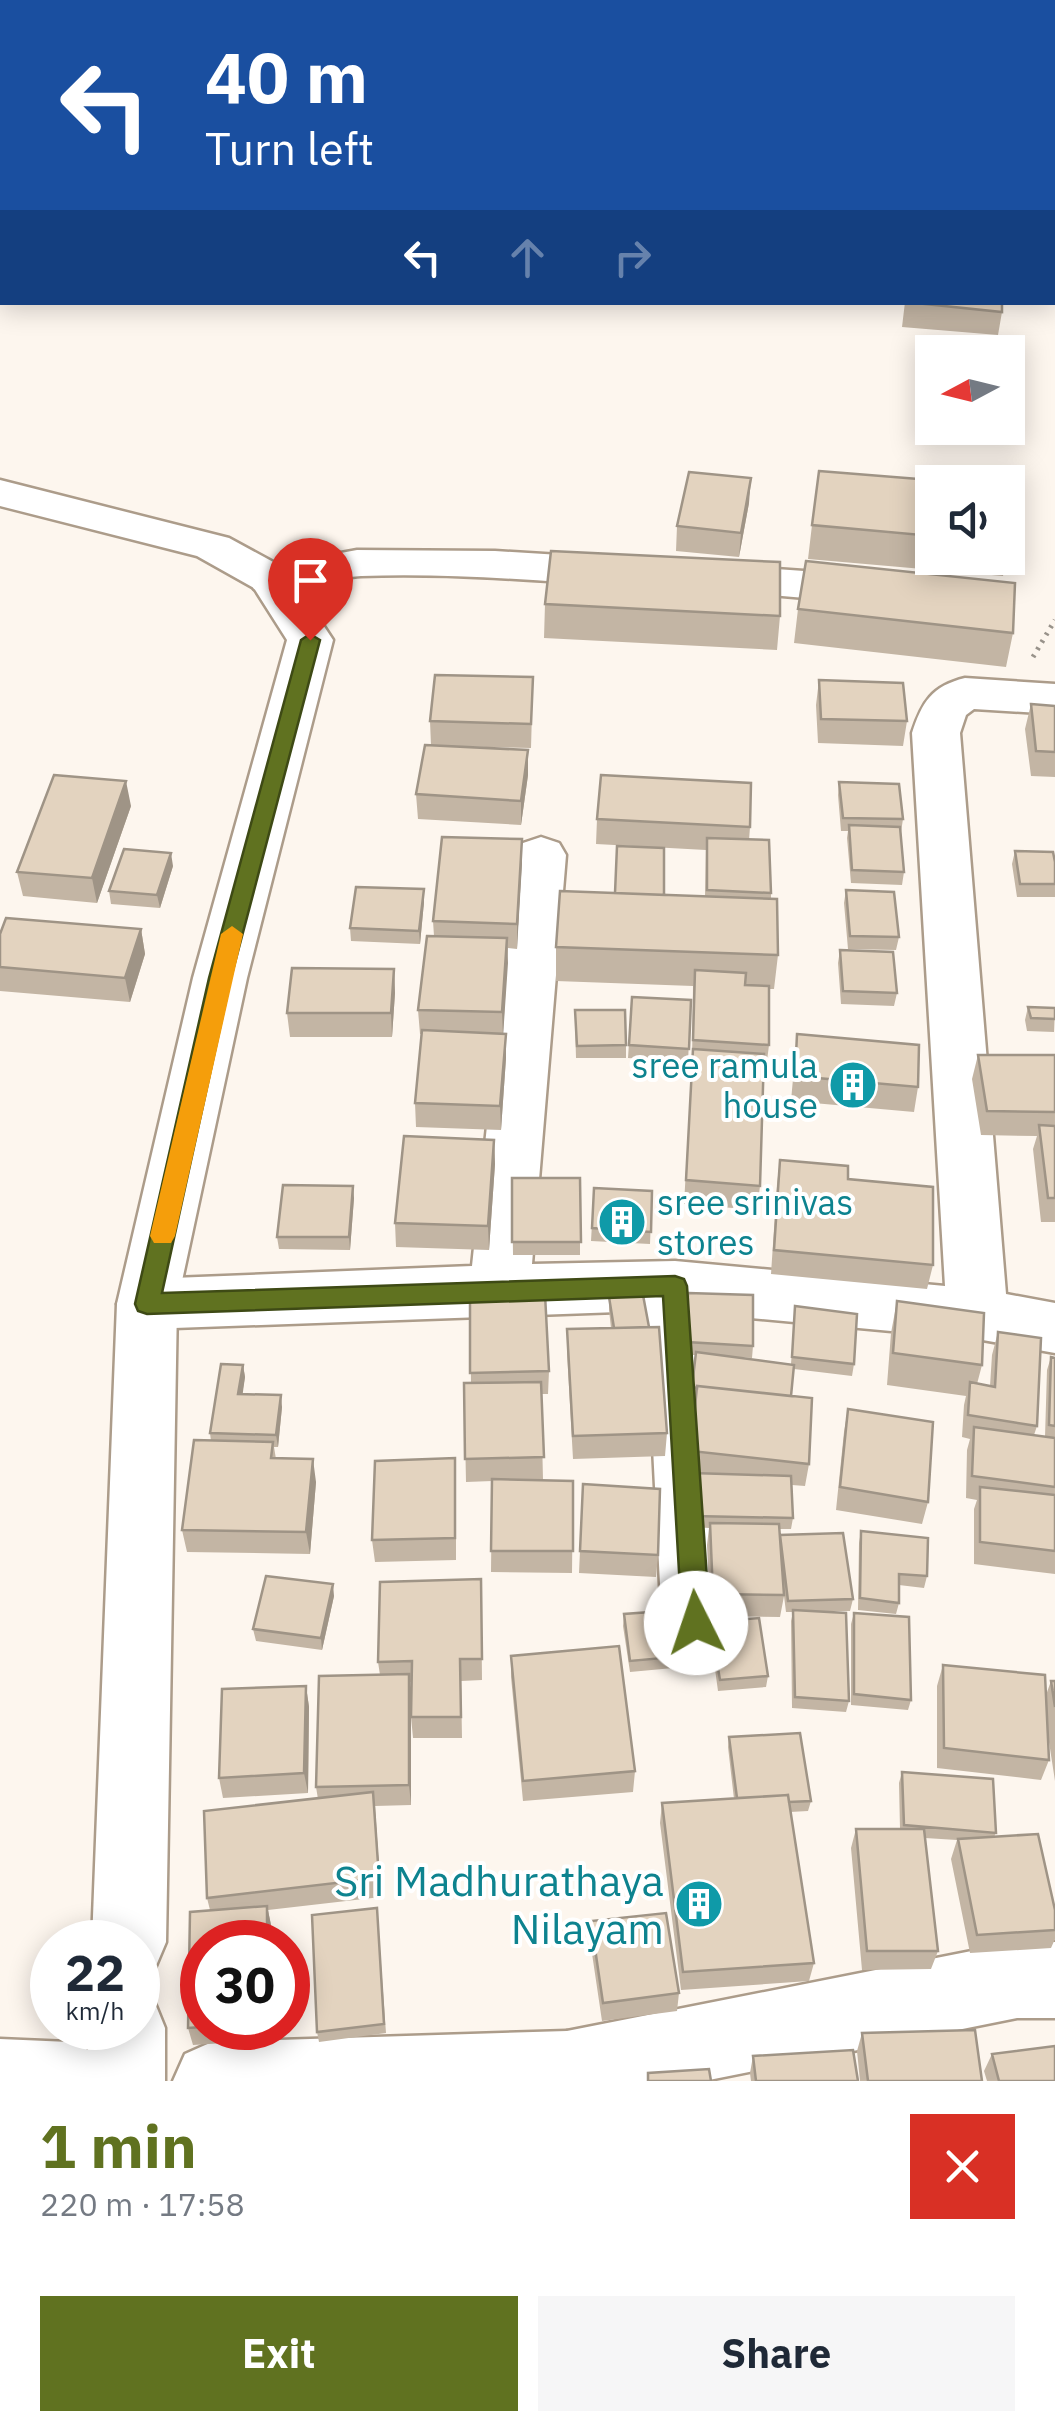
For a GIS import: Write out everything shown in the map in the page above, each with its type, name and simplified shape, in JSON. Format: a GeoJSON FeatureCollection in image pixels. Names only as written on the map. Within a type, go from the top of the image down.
{"type":"FeatureCollection","features":[{"type":"Feature","properties":{"kind":"street"},"geometry":{"type":"LineString","coordinates":[[0,493],[213,548],[270,579],[310,640],[220,978],[147,1304],[130,1920]]}},
{"type":"Feature","properties":{"kind":"street"},"geometry":{"type":"LineString","coordinates":[[270,579],[356,563],[495,564],[918,593]]}},
{"type":"Feature","properties":{"kind":"street"},"geometry":{"type":"LineString","coordinates":[[977,1314],[936,733],[944,707],[964,693],[1055,699]]}},
{"type":"Feature","properties":{"kind":"street"},"geometry":{"type":"LineString","coordinates":[[500,1289],[542,854]]}},
{"type":"Feature","properties":{"kind":"street"},"geometry":{"type":"LineString","coordinates":[[147,1304],[675,1286],[977,1314],[1055,1328]]}},
{"type":"Feature","properties":{"kind":"street"},"geometry":{"type":"LineString","coordinates":[[675,1286],[696,1623]]}},
{"type":"Feature","properties":{"kind":"street"},"geometry":{"type":"LineString","coordinates":[[212,2081],[568,2076],[1017,1980],[1055,1980]]}},
{"type":"Feature","properties":{"kind":"street"},"geometry":{"type":"LineString","coordinates":[[126,2081],[127,2050]]}},
{"type":"Feature","properties":{"kind":"street"},"geometry":{"type":"LineString","coordinates":[[0,2078],[69,2081]]}},
{"type":"Feature","properties":{"kind":"building"},"geometry":{"type":"Polygon","coordinates":[[[935,305],[1002,305],[1002,312],[935,305]]]}},
{"type":"Feature","properties":{"kind":"building"},"geometry":{"type":"Polygon","coordinates":[[[819,471],[915,479],[915,534],[812,525],[819,471]]]}},
{"type":"Feature","properties":{"kind":"building"},"geometry":{"type":"Polygon","coordinates":[[[689,472],[751,478],[741,533],[677,526],[689,472]]]}},
{"type":"Feature","properties":{"kind":"building"},"geometry":{"type":"Polygon","coordinates":[[[551,551],[780,562],[780,616],[545,604],[551,551]]]}},
{"type":"Feature","properties":{"kind":"building"},"geometry":{"type":"Polygon","coordinates":[[[806,561],[1015,583],[1013,633],[798,609],[806,561]]]}},
{"type":"Feature","properties":{"kind":"building"},"geometry":{"type":"Polygon","coordinates":[[[435,675],[533,677],[531,724],[430,721],[435,675]]]}},
{"type":"Feature","properties":{"kind":"building"},"geometry":{"type":"Polygon","coordinates":[[[819,680],[903,683],[907,721],[821,719],[819,680]]]}},
{"type":"Feature","properties":{"kind":"building"},"geometry":{"type":"Polygon","coordinates":[[[1031,704],[1055,706],[1055,752],[1036,751],[1031,704]]]}},
{"type":"Feature","properties":{"kind":"building"},"geometry":{"type":"Polygon","coordinates":[[[425,745],[528,750],[521,801],[416,794],[425,745]]]}},
{"type":"Feature","properties":{"kind":"building"},"geometry":{"type":"Polygon","coordinates":[[[54,775],[126,781],[92,878],[17,872],[54,775]]]}},
{"type":"Feature","properties":{"kind":"building"},"geometry":{"type":"Polygon","coordinates":[[[601,775],[751,783],[750,827],[597,819],[601,775]]]}},
{"type":"Feature","properties":{"kind":"building"},"geometry":{"type":"Polygon","coordinates":[[[839,782],[899,784],[903,819],[843,818],[839,782]]]}},
{"type":"Feature","properties":{"kind":"building"},"geometry":{"type":"Polygon","coordinates":[[[849,825],[900,827],[904,872],[852,870],[849,825]]]}},
{"type":"Feature","properties":{"kind":"building"},"geometry":{"type":"Polygon","coordinates":[[[442,837],[522,839],[517,924],[433,921],[442,837]]]}},
{"type":"Feature","properties":{"kind":"building"},"geometry":{"type":"Polygon","coordinates":[[[707,838],[769,840],[771,893],[707,890],[707,838]]]}},
{"type":"Feature","properties":{"kind":"building"},"geometry":{"type":"Polygon","coordinates":[[[617,846],[664,848],[664,895],[615,893],[617,846]]]}},
{"type":"Feature","properties":{"kind":"building"},"geometry":{"type":"Polygon","coordinates":[[[124,849],[171,853],[157,895],[109,891],[124,849]]]}},
{"type":"Feature","properties":{"kind":"building"},"geometry":{"type":"Polygon","coordinates":[[[1015,851],[1053,852],[1055,884],[1020,884],[1015,851]]]}},
{"type":"Feature","properties":{"kind":"building"},"geometry":{"type":"Polygon","coordinates":[[[356,887],[424,889],[419,931],[350,928],[356,887]]]}},
{"type":"Feature","properties":{"kind":"building"},"geometry":{"type":"Polygon","coordinates":[[[846,890],[894,892],[899,937],[850,936],[846,890]]]}},
{"type":"Feature","properties":{"kind":"building"},"geometry":{"type":"Polygon","coordinates":[[[560,891],[777,899],[778,955],[556,947],[560,891]]]}},
{"type":"Feature","properties":{"kind":"building"},"geometry":{"type":"Polygon","coordinates":[[[6,918],[141,929],[125,978],[0,967],[0,934],[6,918]]]}},
{"type":"Feature","properties":{"kind":"building"},"geometry":{"type":"Polygon","coordinates":[[[427,936],[507,938],[502,1012],[418,1010],[427,936]]]}},
{"type":"Feature","properties":{"kind":"building"},"geometry":{"type":"Polygon","coordinates":[[[840,950],[893,952],[897,993],[843,991],[840,950]]]}},
{"type":"Feature","properties":{"kind":"building"},"geometry":{"type":"Polygon","coordinates":[[[292,968],[394,969],[391,1013],[287,1013],[292,968]]]}},
{"type":"Feature","properties":{"kind":"building"},"geometry":{"type":"Polygon","coordinates":[[[695,970],[746,973],[745,985],[769,986],[769,1045],[693,1040],[695,970]]]}},
{"type":"Feature","properties":{"kind":"building"},"geometry":{"type":"Polygon","coordinates":[[[632,997],[691,1000],[689,1049],[629,1045],[632,997]]]}},
{"type":"Feature","properties":{"kind":"building"},"geometry":{"type":"Polygon","coordinates":[[[1028,1007],[1055,1008],[1055,1019],[1031,1018],[1028,1007]]]}},
{"type":"Feature","properties":{"kind":"building"},"geometry":{"type":"Polygon","coordinates":[[[575,1010],[625,1010],[626,1045],[577,1046],[575,1010]]]}},
{"type":"Feature","properties":{"kind":"building"},"geometry":{"type":"Polygon","coordinates":[[[422,1030],[506,1034],[500,1106],[415,1103],[422,1030]]]}},
{"type":"Feature","properties":{"kind":"building"},"geometry":{"type":"Polygon","coordinates":[[[797,1034],[919,1045],[918,1087],[795,1076],[797,1034]]]}},
{"type":"Feature","properties":{"kind":"building"},"geometry":{"type":"Polygon","coordinates":[[[693,1049],[764,1054],[760,1186],[686,1180],[693,1049]]]}},
{"type":"Feature","properties":{"kind":"building"},"geometry":{"type":"Polygon","coordinates":[[[978,1055],[1055,1055],[1055,1112],[987,1111],[978,1055]]]}},
{"type":"Feature","properties":{"kind":"building"},"geometry":{"type":"Polygon","coordinates":[[[1039,1125],[1055,1126],[1055,1198],[1048,1198],[1039,1125]]]}},
{"type":"Feature","properties":{"kind":"building"},"geometry":{"type":"Polygon","coordinates":[[[404,1136],[494,1140],[488,1226],[395,1223],[404,1136]]]}},
{"type":"Feature","properties":{"kind":"building"},"geometry":{"type":"Polygon","coordinates":[[[780,1160],[848,1166],[848,1179],[933,1187],[933,1265],[774,1250],[780,1160]]]}},
{"type":"Feature","properties":{"kind":"building"},"geometry":{"type":"Polygon","coordinates":[[[512,1178],[580,1178],[581,1242],[512,1242],[512,1178]]]}},
{"type":"Feature","properties":{"kind":"building"},"geometry":{"type":"Polygon","coordinates":[[[283,1185],[353,1186],[349,1237],[277,1237],[283,1185]]]}},
{"type":"Feature","properties":{"kind":"building","name":"sree srinivas stores"},"geometry":{"type":"Polygon","coordinates":[[[594,1188],[652,1191],[651,1232],[592,1228],[594,1188]]]}},
{"type":"Feature","properties":{"kind":"building"},"geometry":{"type":"Polygon","coordinates":[[[688,1293],[753,1295],[753,1346],[687,1342],[688,1293]]]}},
{"type":"Feature","properties":{"kind":"building"},"geometry":{"type":"Polygon","coordinates":[[[545,1294],[549,1371],[470,1373],[470,1296],[545,1294]]]}},
{"type":"Feature","properties":{"kind":"building"},"geometry":{"type":"Polygon","coordinates":[[[643,1295],[649,1327],[614,1328],[609,1297],[643,1295]]]}},
{"type":"Feature","properties":{"kind":"building"},"geometry":{"type":"Polygon","coordinates":[[[897,1301],[984,1313],[982,1365],[893,1353],[897,1301]]]}},
{"type":"Feature","properties":{"kind":"building"},"geometry":{"type":"Polygon","coordinates":[[[795,1306],[857,1314],[854,1364],[792,1357],[795,1306]]]}},
{"type":"Feature","properties":{"kind":"building"},"geometry":{"type":"Polygon","coordinates":[[[659,1327],[667,1433],[573,1436],[567,1329],[659,1327]]]}},
{"type":"Feature","properties":{"kind":"building"},"geometry":{"type":"Polygon","coordinates":[[[998,1332],[1041,1338],[1037,1426],[968,1415],[970,1382],[995,1387],[998,1332]]]}},
{"type":"Feature","properties":{"kind":"building"},"geometry":{"type":"Polygon","coordinates":[[[696,1352],[794,1365],[791,1396],[692,1387],[696,1352]]]}},
{"type":"Feature","properties":{"kind":"building"},"geometry":{"type":"Polygon","coordinates":[[[1051,1357],[1055,1358],[1055,1426],[1049,1425],[1051,1357]]]}},
{"type":"Feature","properties":{"kind":"building"},"geometry":{"type":"Polygon","coordinates":[[[221,1364],[243,1365],[238,1394],[281,1395],[276,1435],[210,1433],[221,1364]]]}},
{"type":"Feature","properties":{"kind":"building"},"geometry":{"type":"Polygon","coordinates":[[[541,1382],[544,1457],[465,1459],[464,1383],[541,1382]]]}},
{"type":"Feature","properties":{"kind":"building"},"geometry":{"type":"Polygon","coordinates":[[[697,1386],[812,1398],[809,1464],[691,1451],[697,1386]]]}},
{"type":"Feature","properties":{"kind":"building"},"geometry":{"type":"Polygon","coordinates":[[[848,1409],[933,1422],[928,1502],[840,1487],[848,1409]]]}},
{"type":"Feature","properties":{"kind":"building"},"geometry":{"type":"Polygon","coordinates":[[[974,1427],[1055,1438],[1055,1487],[972,1476],[974,1427]]]}},
{"type":"Feature","properties":{"kind":"building"},"geometry":{"type":"Polygon","coordinates":[[[194,1440],[273,1442],[271,1458],[313,1459],[306,1532],[182,1530],[194,1440]]]}},
{"type":"Feature","properties":{"kind":"building"},"geometry":{"type":"Polygon","coordinates":[[[455,1458],[455,1538],[372,1540],[375,1461],[455,1458]]]}},
{"type":"Feature","properties":{"kind":"building"},"geometry":{"type":"Polygon","coordinates":[[[692,1473],[791,1476],[793,1518],[694,1516],[692,1473]]]}},
{"type":"Feature","properties":{"kind":"building"},"geometry":{"type":"Polygon","coordinates":[[[492,1479],[573,1481],[573,1551],[491,1551],[492,1479]]]}},
{"type":"Feature","properties":{"kind":"building"},"geometry":{"type":"Polygon","coordinates":[[[583,1484],[660,1489],[658,1555],[580,1551],[583,1484]]]}},
{"type":"Feature","properties":{"kind":"building"},"geometry":{"type":"Polygon","coordinates":[[[980,1487],[1055,1495],[1055,1551],[980,1542],[980,1487]]]}},
{"type":"Feature","properties":{"kind":"building"},"geometry":{"type":"Polygon","coordinates":[[[710,1523],[779,1524],[784,1595],[713,1594],[710,1523]]]}},
{"type":"Feature","properties":{"kind":"building"},"geometry":{"type":"Polygon","coordinates":[[[861,1531],[928,1538],[927,1576],[899,1574],[899,1603],[860,1598],[861,1531]]]}},
{"type":"Feature","properties":{"kind":"building"},"geometry":{"type":"Polygon","coordinates":[[[843,1533],[853,1599],[788,1601],[780,1535],[843,1533]]]}},
{"type":"Feature","properties":{"kind":"building"},"geometry":{"type":"Polygon","coordinates":[[[266,1576],[333,1584],[321,1638],[253,1629],[266,1576]]]}},
{"type":"Feature","properties":{"kind":"building"},"geometry":{"type":"Polygon","coordinates":[[[481,1579],[482,1659],[460,1659],[461,1717],[411,1717],[412,1661],[378,1662],[380,1582],[481,1579]]]}},
{"type":"Feature","properties":{"kind":"building"},"geometry":{"type":"Polygon","coordinates":[[[678,1610],[686,1656],[630,1661],[624,1614],[678,1610]]]}},
{"type":"Feature","properties":{"kind":"building"},"geometry":{"type":"Polygon","coordinates":[[[793,1610],[846,1613],[849,1701],[795,1697],[793,1610]]]}},
{"type":"Feature","properties":{"kind":"building"},"geometry":{"type":"Polygon","coordinates":[[[854,1613],[909,1617],[911,1700],[854,1694],[854,1613]]]}},
{"type":"Feature","properties":{"kind":"building"},"geometry":{"type":"Polygon","coordinates":[[[759,1618],[768,1676],[720,1680],[715,1651],[692,1652],[688,1624],[759,1618]]]}},
{"type":"Feature","properties":{"kind":"building"},"geometry":{"type":"Polygon","coordinates":[[[619,1646],[635,1771],[523,1781],[511,1656],[619,1646]]]}},
{"type":"Feature","properties":{"kind":"building"},"geometry":{"type":"Polygon","coordinates":[[[943,1665],[1045,1675],[1049,1760],[944,1748],[943,1665]]]}},
{"type":"Feature","properties":{"kind":"building"},"geometry":{"type":"Polygon","coordinates":[[[409,1674],[409,1785],[316,1787],[319,1676],[409,1674]]]}},
{"type":"Feature","properties":{"kind":"building"},"geometry":{"type":"Polygon","coordinates":[[[306,1686],[304,1773],[219,1778],[222,1689],[306,1686]]]}},
{"type":"Feature","properties":{"kind":"building"},"geometry":{"type":"Polygon","coordinates":[[[800,1733],[811,1801],[789,1802],[788,1795],[737,1798],[729,1737],[800,1733]]]}},
{"type":"Feature","properties":{"kind":"building"},"geometry":{"type":"Polygon","coordinates":[[[902,1772],[993,1779],[996,1833],[904,1825],[902,1772]]]}},
{"type":"Feature","properties":{"kind":"building"},"geometry":{"type":"Polygon","coordinates":[[[373,1792],[379,1878],[207,1898],[204,1811],[373,1792]]]}},
{"type":"Feature","properties":{"kind":"building"},"geometry":{"type":"Polygon","coordinates":[[[788,1795],[814,1963],[683,1972],[662,1803],[788,1795]]]}},
{"type":"Feature","properties":{"kind":"building"},"geometry":{"type":"Polygon","coordinates":[[[856,1829],[924,1829],[938,1951],[867,1951],[856,1829]]]}},
{"type":"Feature","properties":{"kind":"building"},"geometry":{"type":"Polygon","coordinates":[[[1038,1834],[1055,1910],[1055,1930],[977,1935],[958,1839],[1038,1834]]]}},
{"type":"Feature","properties":{"kind":"building"},"geometry":{"type":"Polygon","coordinates":[[[267,1906],[267,1920],[190,1920],[190,1912],[267,1906]]]}},
{"type":"Feature","properties":{"kind":"building"},"geometry":{"type":"Polygon","coordinates":[[[377,1908],[384,2024],[317,2032],[312,1915],[377,1908]]]}},
{"type":"Feature","properties":{"kind":"building"},"geometry":{"type":"Polygon","coordinates":[[[666,1913],[679,1993],[603,2003],[591,1921],[666,1913]]]}},
{"type":"Feature","properties":{"kind":"building"},"geometry":{"type":"Polygon","coordinates":[[[975,2030],[982,2081],[868,2081],[862,2033],[975,2030]]]}},
{"type":"Feature","properties":{"kind":"building"},"geometry":{"type":"Polygon","coordinates":[[[1055,2046],[1055,2081],[999,2081],[992,2054],[1055,2046]]]}},
{"type":"Feature","properties":{"kind":"building"},"geometry":{"type":"Polygon","coordinates":[[[853,2050],[858,2081],[756,2081],[753,2056],[853,2050]]]}},
{"type":"Feature","properties":{"kind":"building"},"geometry":{"type":"Polygon","coordinates":[[[709,2069],[711,2081],[648,2081],[648,2073],[709,2069]]]}},
{"type":"Feature","properties":{"kind":"slow traffic"},"geometry":{"type":"LineString","coordinates":[[162,1236],[232,934]]}},
{"type":"Feature","properties":{"kind":"place","name":"sree ramula house"},"geometry":{"type":"Point","coordinates":[853,1085]}},
{"type":"Feature","properties":{"kind":"place","name":"sree srinivas stores"},"geometry":{"type":"Point","coordinates":[622,1222]}},
{"type":"Feature","properties":{"kind":"place","name":"Sri Madhurathaya Nilayam"},"geometry":{"type":"Point","coordinates":[699,1904]}},
{"type":"Feature","properties":{"kind":"route"},"geometry":{"type":"LineString","coordinates":[[310,640],[220,978],[147,1304],[675,1286],[696,1623]]}}]}
